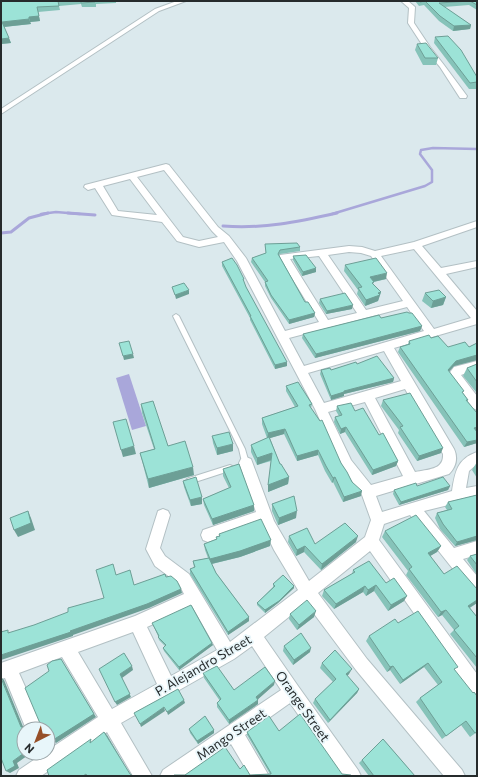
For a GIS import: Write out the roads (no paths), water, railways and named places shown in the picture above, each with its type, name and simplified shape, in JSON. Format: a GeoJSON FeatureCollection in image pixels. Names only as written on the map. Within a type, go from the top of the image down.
{"type":"FeatureCollection","features":[{"type":"Feature","properties":{"kind":"street"},"geometry":{"type":"LineString","coordinates":[[1,105],[151,8],[170,1]]}},
{"type":"Feature","properties":{"kind":"street"},"geometry":{"type":"LineString","coordinates":[[1,112],[157,10],[183,1]]}},
{"type":"Feature","properties":{"kind":"street"},"geometry":{"type":"LineString","coordinates":[[404,1],[412,7],[411,23],[427,48],[463,96]]}},
{"type":"Feature","properties":{"kind":"street"},"geometry":{"type":"LineString","coordinates":[[88,187],[166,168],[215,229],[226,238],[242,260],[281,336],[301,371],[346,464],[368,492],[378,520],[371,541],[477,688]]}},
{"type":"Feature","properties":{"kind":"street"},"geometry":{"type":"LineString","coordinates":[[132,176],[163,219],[180,239],[199,244],[226,238]]}},
{"type":"Feature","properties":{"kind":"street"},"geometry":{"type":"LineString","coordinates":[[98,185],[115,213],[163,219]]}},
{"type":"Feature","properties":{"kind":"street"},"geometry":{"type":"LineString","coordinates":[[326,325],[284,257],[349,250],[362,250],[375,254],[416,245],[476,225]]}},
{"type":"Feature","properties":{"kind":"street"},"geometry":{"type":"LineString","coordinates":[[301,371],[387,347],[477,319],[440,272],[416,245]]}},
{"type":"Feature","properties":{"kind":"street"},"geometry":{"type":"LineString","coordinates":[[321,252],[364,315]]}},
{"type":"Feature","properties":{"kind":"street"},"geometry":{"type":"LineString","coordinates":[[375,254],[431,333]]}},
{"type":"Feature","properties":{"kind":"street"},"geometry":{"type":"LineString","coordinates":[[440,272],[477,264]]}},
{"type":"Feature","properties":{"kind":"street"},"geometry":{"type":"LineString","coordinates":[[281,336],[409,302]]}},
{"type":"Feature","properties":{"kind":"street"},"geometry":{"type":"LineString","coordinates":[[368,492],[444,470],[448,466],[450,460],[449,453],[387,347]]}},
{"type":"Feature","properties":{"kind":"street"},"geometry":{"type":"LineString","coordinates":[[477,365],[458,370],[454,375],[477,405]]}},
{"type":"Feature","properties":{"kind":"street"},"geometry":{"type":"LineString","coordinates":[[321,410],[409,383]]}},
{"type":"Feature","properties":{"kind":"street"},"geometry":{"type":"LineString","coordinates":[[368,396],[412,479]]}},
{"type":"Feature","properties":{"kind":"street"},"geometry":{"type":"LineString","coordinates":[[458,495],[464,466],[477,458]]}},
{"type":"Feature","properties":{"kind":"street"},"geometry":{"type":"LineString","coordinates":[[246,463],[264,516],[278,545],[307,593],[349,648],[456,776]]}},
{"type":"Feature","properties":{"kind":"street"},"geometry":{"type":"LineString","coordinates":[[378,520],[458,495],[477,492]]}},
{"type":"Feature","properties":{"kind":"street"},"geometry":{"type":"LineString","coordinates":[[413,508],[477,588]]}},
{"type":"Feature","properties":{"kind":"street"},"geometry":{"type":"LineString","coordinates":[[163,515],[153,549],[160,561],[184,579],[228,653]]}},
{"type":"Feature","properties":{"kind":"street"},"geometry":{"type":"LineString","coordinates":[[208,535],[264,516]]}},
{"type":"Feature","properties":{"kind":"street","name":"P. Alejandro Street"},"geometry":{"type":"LineString","coordinates":[[39,767],[109,720],[228,653],[254,635],[371,541]]}},
{"type":"Feature","properties":{"kind":"street"},"geometry":{"type":"LineString","coordinates":[[451,556],[477,548]]}},
{"type":"Feature","properties":{"kind":"street"},"geometry":{"type":"LineString","coordinates":[[31,721],[5,670],[137,623],[194,596]]}},
{"type":"Feature","properties":{"kind":"street"},"geometry":{"type":"LineString","coordinates":[[137,623],[167,686]]}},
{"type":"Feature","properties":{"kind":"street","name":"Orange Street"},"geometry":{"type":"LineString","coordinates":[[254,635],[292,692],[352,776]]}},
{"type":"Feature","properties":{"kind":"street"},"geometry":{"type":"LineString","coordinates":[[66,648],[143,776]]}},
{"type":"Feature","properties":{"kind":"street","name":"Mango Street"},"geometry":{"type":"LineString","coordinates":[[169,776],[292,692]]}},
{"type":"Feature","properties":{"kind":"street"},"geometry":{"type":"LineString","coordinates":[[234,733],[260,776]]}},
{"type":"Feature","properties":{"kind":"lane"},"geometry":{"type":"LineString","coordinates":[[176,316],[242,449],[246,463],[184,483]]}},
{"type":"Feature","properties":{"kind":"water"},"geometry":{"type":"Polygon","coordinates":[[[129,374],[146,426],[132,430],[116,378],[129,374]]]}},
{"type":"Feature","properties":{"kind":"waterway"},"geometry":{"type":"LineString","coordinates":[[332,214],[425,186],[432,182],[432,170],[420,154],[421,150],[433,148],[477,149]]}},
{"type":"Feature","properties":{"kind":"waterway"},"geometry":{"type":"LineString","coordinates":[[1,233],[11,232],[29,218],[47,213]]}},
{"type":"Feature","properties":{"kind":"waterway"},"geometry":{"type":"LineString","coordinates":[[41,214],[47,213]]}},
{"type":"Feature","properties":{"kind":"waterway"},"geometry":{"type":"LineString","coordinates":[[47,213],[68,213]]}},
{"type":"Feature","properties":{"kind":"waterway"},"geometry":{"type":"LineString","coordinates":[[68,213],[95,215]]}},
{"type":"Feature","properties":{"kind":"waterway"},"geometry":{"type":"LineString","coordinates":[[68,213],[80,214]]}},
{"type":"Feature","properties":{"kind":"waterway"},"geometry":{"type":"LineString","coordinates":[[223,226],[267,226],[337,213]]}}]}
